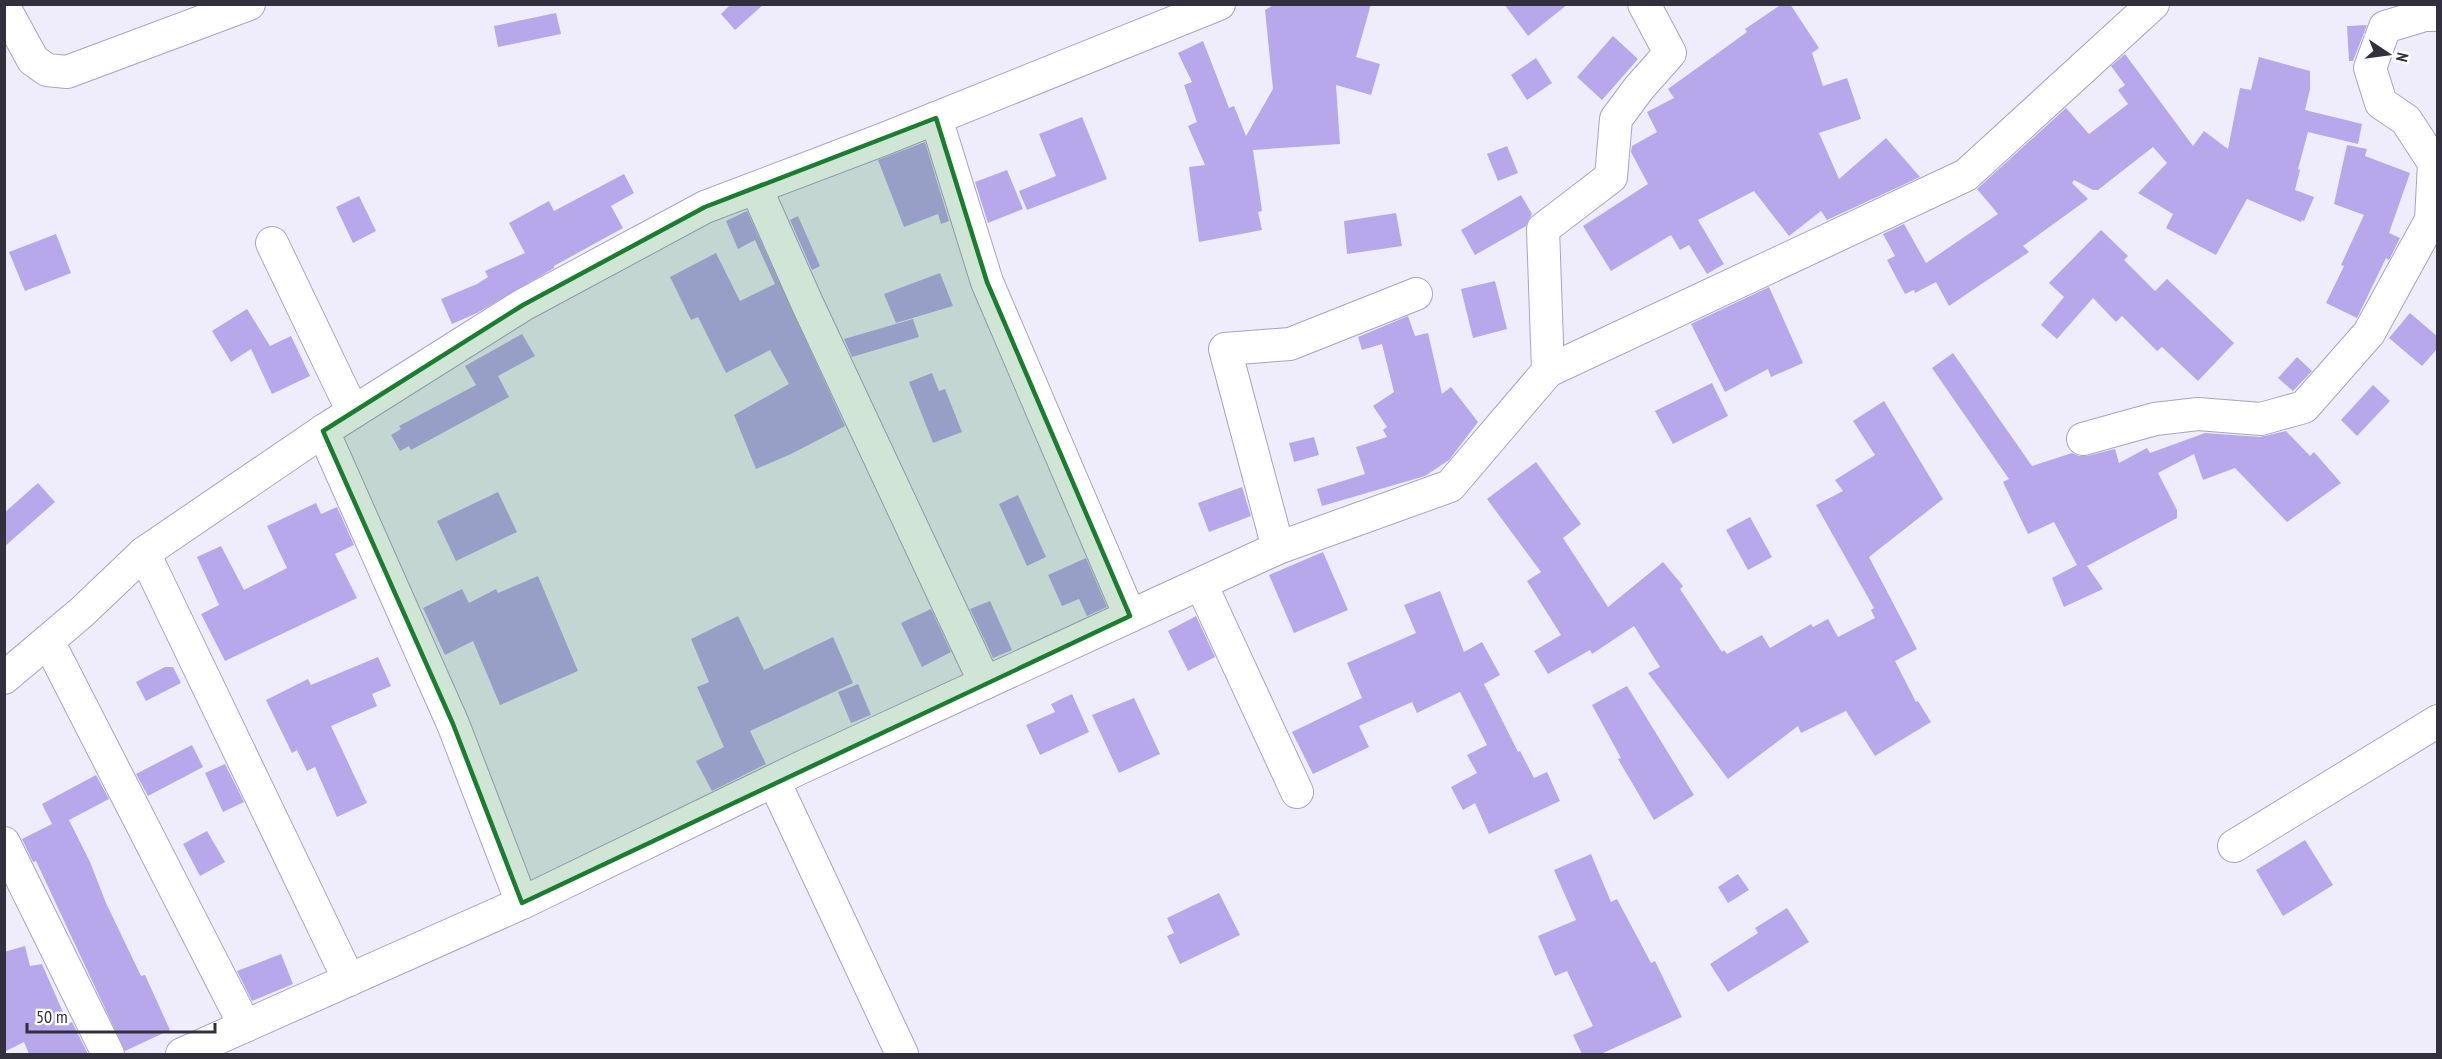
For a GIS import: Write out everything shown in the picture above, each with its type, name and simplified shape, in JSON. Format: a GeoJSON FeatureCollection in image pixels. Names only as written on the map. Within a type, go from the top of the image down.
{"type":"FeatureCollection","features":[{"type":"Feature","properties":{"kind":"street"},"geometry":{"type":"LineString","coordinates":[[4,7],[15,48],[47,70],[67,72],[249,4]]}},
{"type":"Feature","properties":{"kind":"street"},"geometry":{"type":"LineString","coordinates":[[4,678],[82,612],[144,553],[323,431],[523,305],[705,207],[936,118],[1218,4]]}},
{"type":"Feature","properties":{"kind":"street"},"geometry":{"type":"LineString","coordinates":[[1548,371],[1543,230],[1611,177],[1616,119],[1639,88],[1670,53],[1644,4]]}},
{"type":"Feature","properties":{"kind":"street"},"geometry":{"type":"LineString","coordinates":[[182,1054],[522,903],[774,781],[1278,548],[1450,486],[1548,371],[1966,175],[2153,4]]}},
{"type":"Feature","properties":{"kind":"street"},"geometry":{"type":"LineString","coordinates":[[2083,439],[2155,419],[2198,414],[2261,419],[2304,407],[2369,333],[2431,220],[2434,163],[2406,120],[2381,103],[2370,68],[2385,27],[2426,15],[2438,15]]}},
{"type":"Feature","properties":{"kind":"street"},"geometry":{"type":"LineString","coordinates":[[936,118],[987,282],[1130,616]]}},
{"type":"Feature","properties":{"kind":"street"},"geometry":{"type":"LineString","coordinates":[[756,188],[807,303],[985,683]]}},
{"type":"Feature","properties":{"kind":"street"},"geometry":{"type":"LineString","coordinates":[[272,243],[353,412]]}},
{"type":"Feature","properties":{"kind":"street"},"geometry":{"type":"LineString","coordinates":[[1278,548],[1225,349],[1290,344],[1416,294]]}},
{"type":"Feature","properties":{"kind":"street"},"geometry":{"type":"LineString","coordinates":[[323,431],[453,724],[522,903]]}},
{"type":"Feature","properties":{"kind":"street"},"geometry":{"type":"LineString","coordinates":[[144,553],[349,980]]}},
{"type":"Feature","properties":{"kind":"street"},"geometry":{"type":"LineString","coordinates":[[1201,584],[1297,792]]}},
{"type":"Feature","properties":{"kind":"street"},"geometry":{"type":"LineString","coordinates":[[48,641],[245,1026]]}},
{"type":"Feature","properties":{"kind":"street"},"geometry":{"type":"LineString","coordinates":[[2235,846],[2438,721]]}},
{"type":"Feature","properties":{"kind":"street"},"geometry":{"type":"LineString","coordinates":[[774,781],[902,1054]]}},
{"type":"Feature","properties":{"kind":"street"},"geometry":{"type":"LineString","coordinates":[[4,843],[108,1054]]}},
{"type":"Feature","properties":{"kind":"highlighted area"},"geometry":{"type":"Polygon","coordinates":[[[936,118],[987,282],[1130,616],[522,903],[453,724],[323,431],[523,305],[705,207],[936,118]]]}},
{"type":"Feature","properties":{"kind":"building"},"geometry":{"type":"Polygon","coordinates":[[[731,4],[764,4],[735,30],[721,14],[731,4]]]}},
{"type":"Feature","properties":{"kind":"building"},"geometry":{"type":"Polygon","coordinates":[[[1275,4],[1371,4],[1356,57],[1380,64],[1371,95],[1336,85],[1340,144],[1253,150],[1262,211],[1258,212],[1262,230],[1199,242],[1189,167],[1205,165],[1188,126],[1197,122],[1184,85],[1192,82],[1178,53],[1203,41],[1229,108],[1234,106],[1246,136],[1273,89],[1265,10],[1275,4]]]}},
{"type":"Feature","properties":{"kind":"building"},"geometry":{"type":"Polygon","coordinates":[[[1504,4],[1568,4],[1528,36],[1504,4]]]}},
{"type":"Feature","properties":{"kind":"building"},"geometry":{"type":"Polygon","coordinates":[[[1782,4],[1790,4],[1819,48],[1812,53],[1823,86],[1847,78],[1861,119],[1819,133],[1839,179],[1886,138],[1920,177],[1827,220],[1821,211],[1789,236],[1754,191],[1698,220],[1724,264],[1707,274],[1689,245],[1680,250],[1671,235],[1611,271],[1583,226],[1648,184],[1631,152],[1632,146],[1657,132],[1647,112],[1674,98],[1668,89],[1747,32],[1745,29],[1782,4]]]}},
{"type":"Feature","properties":{"kind":"building"},"geometry":{"type":"Polygon","coordinates":[[[556,13],[561,34],[498,47],[494,26],[556,13]]]}},
{"type":"Feature","properties":{"kind":"building"},"geometry":{"type":"Polygon","coordinates":[[[2367,25],[2353,61],[2349,61],[2347,26],[2367,25]]]}},
{"type":"Feature","properties":{"kind":"building"},"geometry":{"type":"Polygon","coordinates":[[[1613,36],[1638,59],[1602,100],[1577,77],[1613,36]]]}},
{"type":"Feature","properties":{"kind":"building"},"geometry":{"type":"Polygon","coordinates":[[[2125,54],[2193,146],[2204,131],[2228,149],[2240,88],[2251,90],[2259,57],[2310,71],[2310,89],[2305,110],[2362,124],[2358,144],[2308,132],[2295,190],[2314,197],[2304,221],[2301,222],[2247,199],[2216,255],[2166,228],[2173,214],[2138,193],[2167,163],[2153,147],[2098,190],[2093,190],[2074,180],[2072,183],[2088,199],[2023,246],[2029,252],[1949,306],[1936,282],[1915,293],[1914,290],[1905,294],[1887,260],[1895,256],[1883,234],[1904,224],[1926,263],[1998,214],[1977,189],[2066,108],[2089,134],[2128,104],[2118,90],[2125,85],[2111,66],[2125,54]]]}},
{"type":"Feature","properties":{"kind":"building"},"geometry":{"type":"Polygon","coordinates":[[[1536,58],[1552,83],[1527,100],[1511,75],[1536,58]]]}},
{"type":"Feature","properties":{"kind":"building"},"geometry":{"type":"Polygon","coordinates":[[[1082,117],[1107,179],[1027,210],[1019,191],[1056,176],[1039,134],[1082,117]]]}},
{"type":"Feature","properties":{"kind":"building"},"geometry":{"type":"Polygon","coordinates":[[[925,142],[949,221],[941,224],[938,214],[904,227],[878,160],[925,142]]]}},
{"type":"Feature","properties":{"kind":"building"},"geometry":{"type":"Polygon","coordinates":[[[2347,145],[2367,149],[2365,156],[2410,173],[2389,233],[2400,238],[2389,260],[2386,258],[2357,318],[2326,303],[2344,266],[2341,265],[2364,215],[2334,204],[2347,145]]]}},
{"type":"Feature","properties":{"kind":"building"},"geometry":{"type":"Polygon","coordinates":[[[1507,146],[1518,173],[1498,181],[1487,154],[1507,146]]]}},
{"type":"Feature","properties":{"kind":"building"},"geometry":{"type":"Polygon","coordinates":[[[1007,170],[1023,209],[988,223],[975,182],[1007,170]]]}},
{"type":"Feature","properties":{"kind":"building"},"geometry":{"type":"Polygon","coordinates":[[[624,174],[634,193],[611,206],[623,228],[554,266],[477,313],[452,324],[441,299],[477,284],[488,277],[485,271],[525,253],[509,223],[549,201],[554,211],[624,174]]]}},
{"type":"Feature","properties":{"kind":"building"},"geometry":{"type":"Polygon","coordinates":[[[1521,195],[1532,214],[1526,226],[1475,255],[1461,230],[1521,195]]]}},
{"type":"Feature","properties":{"kind":"building"},"geometry":{"type":"Polygon","coordinates":[[[359,196],[376,231],[353,243],[336,207],[359,196]]]}},
{"type":"Feature","properties":{"kind":"building"},"geometry":{"type":"Polygon","coordinates":[[[747,211],[845,426],[756,469],[734,415],[789,384],[770,350],[726,373],[698,317],[691,320],[670,277],[716,253],[740,301],[775,284],[755,240],[738,249],[726,221],[747,211]]]}},
{"type":"Feature","properties":{"kind":"building"},"geometry":{"type":"Polygon","coordinates":[[[1396,213],[1402,246],[1347,254],[1344,221],[1396,213]]]}},
{"type":"Feature","properties":{"kind":"building"},"geometry":{"type":"Polygon","coordinates":[[[798,216],[820,266],[812,270],[790,220],[798,216]]]}},
{"type":"Feature","properties":{"kind":"building"},"geometry":{"type":"Polygon","coordinates":[[[2101,230],[2128,256],[2124,260],[2155,291],[2167,279],[2234,343],[2198,381],[2162,347],[2157,351],[2122,316],[2116,322],[2093,298],[2057,339],[2041,325],[2064,297],[2049,283],[2101,230]]]}},
{"type":"Feature","properties":{"kind":"building"},"geometry":{"type":"Polygon","coordinates":[[[56,234],[71,273],[25,291],[9,252],[56,234]]]}},
{"type":"Feature","properties":{"kind":"building"},"geometry":{"type":"Polygon","coordinates":[[[940,273],[953,306],[896,323],[884,294],[940,273]]]}},
{"type":"Feature","properties":{"kind":"building"},"geometry":{"type":"Polygon","coordinates":[[[1495,281],[1507,329],[1473,338],[1461,289],[1495,281]]]}},
{"type":"Feature","properties":{"kind":"building"},"geometry":{"type":"Polygon","coordinates":[[[1769,287],[1803,363],[1771,377],[1768,369],[1725,392],[1691,324],[1769,287]]]}},
{"type":"Feature","properties":{"kind":"building"},"geometry":{"type":"Polygon","coordinates":[[[247,309],[270,346],[291,336],[310,376],[272,394],[251,349],[231,362],[212,331],[247,309]]]}},
{"type":"Feature","properties":{"kind":"building"},"geometry":{"type":"Polygon","coordinates":[[[2410,313],[2438,337],[2438,348],[2422,366],[2389,338],[2410,313]]]}},
{"type":"Feature","properties":{"kind":"building"},"geometry":{"type":"Polygon","coordinates":[[[1408,316],[1415,336],[1428,333],[1442,394],[1451,387],[1478,422],[1449,460],[1425,476],[1322,506],[1317,489],[1365,474],[1356,447],[1387,437],[1383,430],[1387,427],[1373,406],[1394,392],[1382,344],[1362,350],[1358,337],[1408,316]]]}},
{"type":"Feature","properties":{"kind":"building"},"geometry":{"type":"Polygon","coordinates":[[[913,319],[919,337],[852,357],[844,339],[913,319]]]}},
{"type":"Feature","properties":{"kind":"building"},"geometry":{"type":"Polygon","coordinates":[[[522,334],[535,356],[498,376],[509,397],[411,450],[409,446],[400,451],[391,435],[401,429],[399,426],[476,385],[465,366],[522,334]]]}},
{"type":"Feature","properties":{"kind":"building"},"geometry":{"type":"Polygon","coordinates":[[[1953,353],[2032,466],[2072,453],[2087,456],[2115,449],[2119,463],[2147,448],[2150,453],[2205,433],[2260,437],[2286,431],[2310,456],[2314,452],[2341,483],[2287,522],[2235,468],[2203,480],[2194,454],[2158,473],[2177,510],[2177,518],[2087,566],[2103,589],[2064,607],[2052,578],[2077,565],[2054,522],[2028,534],[2003,482],[2009,479],[1932,368],[1953,353]]]}},
{"type":"Feature","properties":{"kind":"building"},"geometry":{"type":"Polygon","coordinates":[[[2297,357],[2312,371],[2293,391],[2278,378],[2297,357]]]}},
{"type":"Feature","properties":{"kind":"building"},"geometry":{"type":"Polygon","coordinates":[[[932,373],[939,391],[945,389],[962,432],[933,443],[909,382],[932,373]]]}},
{"type":"Feature","properties":{"kind":"building"},"geometry":{"type":"Polygon","coordinates":[[[1712,383],[1728,416],[1673,444],[1655,411],[1712,383]]]}},
{"type":"Feature","properties":{"kind":"building"},"geometry":{"type":"Polygon","coordinates":[[[2373,385],[2390,401],[2357,436],[2341,420],[2373,385]]]}},
{"type":"Feature","properties":{"kind":"building"},"geometry":{"type":"Polygon","coordinates":[[[1884,401],[1943,499],[1869,557],[1917,649],[1895,661],[1916,702],[1918,701],[1931,722],[1875,756],[1846,711],[1801,733],[1798,726],[1728,779],[1648,673],[1660,667],[1634,626],[1592,654],[1590,650],[1548,674],[1534,651],[1561,635],[1527,581],[1541,572],[1487,499],[1536,462],[1581,524],[1563,538],[1608,607],[1663,562],[1683,586],[1680,589],[1722,652],[1724,650],[1727,654],[1762,635],[1770,648],[1811,624],[1813,627],[1828,619],[1838,637],[1875,618],[1871,610],[1874,608],[1816,505],[1843,491],[1835,480],[1875,455],[1853,421],[1884,401]]]}},
{"type":"Feature","properties":{"kind":"building"},"geometry":{"type":"Polygon","coordinates":[[[1314,437],[1319,455],[1294,462],[1289,443],[1314,437]]]}},
{"type":"Feature","properties":{"kind":"building"},"geometry":{"type":"Polygon","coordinates":[[[38,483],[55,502],[4,547],[4,513],[38,483]]]}},
{"type":"Feature","properties":{"kind":"building"},"geometry":{"type":"Polygon","coordinates":[[[1242,487],[1251,516],[1209,532],[1198,503],[1242,487]]]}},
{"type":"Feature","properties":{"kind":"building"},"geometry":{"type":"Polygon","coordinates":[[[498,492],[517,532],[456,561],[437,521],[498,492]]]}},
{"type":"Feature","properties":{"kind":"building"},"geometry":{"type":"Polygon","coordinates":[[[1018,495],[1046,557],[1027,566],[999,504],[1018,495]]]}},
{"type":"Feature","properties":{"kind":"building"},"geometry":{"type":"Polygon","coordinates":[[[316,503],[321,514],[337,507],[354,545],[335,554],[357,598],[225,661],[201,614],[219,605],[197,557],[221,546],[244,590],[287,568],[267,526],[316,503]]]}},
{"type":"Feature","properties":{"kind":"building"},"geometry":{"type":"Polygon","coordinates":[[[1750,517],[1772,557],[1748,570],[1726,530],[1750,517]]]}},
{"type":"Feature","properties":{"kind":"building"},"geometry":{"type":"Polygon","coordinates":[[[1323,552],[1348,610],[1294,633],[1269,575],[1323,552]]]}},
{"type":"Feature","properties":{"kind":"building"},"geometry":{"type":"Polygon","coordinates":[[[1086,558],[1107,607],[1087,616],[1079,599],[1062,606],[1048,575],[1086,558]]]}},
{"type":"Feature","properties":{"kind":"building"},"geometry":{"type":"Polygon","coordinates":[[[538,576],[578,671],[500,705],[473,641],[445,655],[423,608],[462,589],[469,603],[496,589],[498,593],[538,576]]]}},
{"type":"Feature","properties":{"kind":"building"},"geometry":{"type":"Polygon","coordinates":[[[1440,591],[1464,652],[1482,642],[1500,675],[1484,684],[1518,752],[1520,751],[1534,778],[1547,772],[1560,801],[1489,834],[1475,803],[1463,810],[1451,787],[1477,773],[1467,755],[1487,745],[1460,692],[1417,713],[1412,702],[1359,726],[1369,747],[1313,774],[1292,732],[1362,698],[1347,663],[1416,633],[1404,605],[1440,591]]]}},
{"type":"Feature","properties":{"kind":"building"},"geometry":{"type":"Polygon","coordinates":[[[990,601],[1012,650],[993,658],[970,609],[990,601]]]}},
{"type":"Feature","properties":{"kind":"building"},"geometry":{"type":"Polygon","coordinates":[[[931,609],[951,652],[922,667],[901,623],[931,609]]]}},
{"type":"Feature","properties":{"kind":"building"},"geometry":{"type":"Polygon","coordinates":[[[738,616],[764,670],[833,637],[853,683],[750,731],[766,764],[712,791],[696,761],[724,747],[697,687],[709,682],[691,639],[738,616]]]}},
{"type":"Feature","properties":{"kind":"building"},"geometry":{"type":"Polygon","coordinates":[[[1196,616],[1215,657],[1188,671],[1168,631],[1196,616]]]}},
{"type":"Feature","properties":{"kind":"building"},"geometry":{"type":"Polygon","coordinates":[[[378,657],[391,686],[372,694],[377,706],[331,726],[367,803],[337,817],[315,767],[307,771],[297,750],[292,753],[266,700],[308,679],[311,685],[378,657]]]}},
{"type":"Feature","properties":{"kind":"building"},"geometry":{"type":"Polygon","coordinates":[[[165,667],[173,667],[181,683],[146,701],[136,682],[165,667]]]}},
{"type":"Feature","properties":{"kind":"building"},"geometry":{"type":"Polygon","coordinates":[[[858,684],[871,715],[851,723],[838,692],[858,684]]]}},
{"type":"Feature","properties":{"kind":"building"},"geometry":{"type":"Polygon","coordinates":[[[1627,686],[1694,795],[1654,820],[1618,759],[1621,758],[1592,705],[1627,686]]]}},
{"type":"Feature","properties":{"kind":"building"},"geometry":{"type":"Polygon","coordinates":[[[1072,694],[1089,732],[1040,755],[1026,725],[1055,712],[1051,704],[1072,694]]]}},
{"type":"Feature","properties":{"kind":"building"},"geometry":{"type":"Polygon","coordinates":[[[1134,698],[1160,754],[1119,773],[1092,715],[1134,698]]]}},
{"type":"Feature","properties":{"kind":"building"},"geometry":{"type":"Polygon","coordinates":[[[192,745],[203,767],[148,796],[136,774],[192,745]]]}},
{"type":"Feature","properties":{"kind":"building"},"geometry":{"type":"Polygon","coordinates":[[[225,764],[244,802],[223,812],[205,773],[225,764]]]}},
{"type":"Feature","properties":{"kind":"building"},"geometry":{"type":"Polygon","coordinates":[[[96,775],[109,799],[69,820],[141,976],[145,975],[170,1030],[125,1051],[36,861],[33,862],[22,839],[52,824],[42,804],[96,775]]]}},
{"type":"Feature","properties":{"kind":"building"},"geometry":{"type":"Polygon","coordinates":[[[207,831],[225,862],[200,876],[183,844],[207,831]]]}},
{"type":"Feature","properties":{"kind":"building"},"geometry":{"type":"Polygon","coordinates":[[[2305,840],[2333,885],[2283,916],[2256,870],[2305,840]]]}},
{"type":"Feature","properties":{"kind":"building"},"geometry":{"type":"Polygon","coordinates":[[[1591,854],[1611,902],[1617,899],[1651,963],[1655,961],[1682,1017],[1601,1054],[1582,1054],[1573,1035],[1593,1026],[1567,971],[1555,976],[1538,936],[1576,920],[1554,870],[1591,854]]]}},
{"type":"Feature","properties":{"kind":"building"},"geometry":{"type":"Polygon","coordinates":[[[1738,874],[1749,890],[1728,903],[1718,887],[1738,874]]]}},
{"type":"Feature","properties":{"kind":"building"},"geometry":{"type":"Polygon","coordinates":[[[1219,893],[1240,935],[1180,964],[1167,936],[1174,933],[1167,918],[1219,893]]]}},
{"type":"Feature","properties":{"kind":"building"},"geometry":{"type":"Polygon","coordinates":[[[1787,908],[1809,942],[1728,992],[1710,964],[1758,933],[1755,928],[1787,908]]]}},
{"type":"Feature","properties":{"kind":"building"},"geometry":{"type":"Polygon","coordinates":[[[25,946],[30,966],[42,964],[68,1024],[72,1022],[88,1054],[29,1054],[24,1042],[4,1052],[4,952],[25,946]]]}},
{"type":"Feature","properties":{"kind":"building"},"geometry":{"type":"Polygon","coordinates":[[[281,954],[293,984],[252,1001],[237,971],[281,954]]]}}]}
